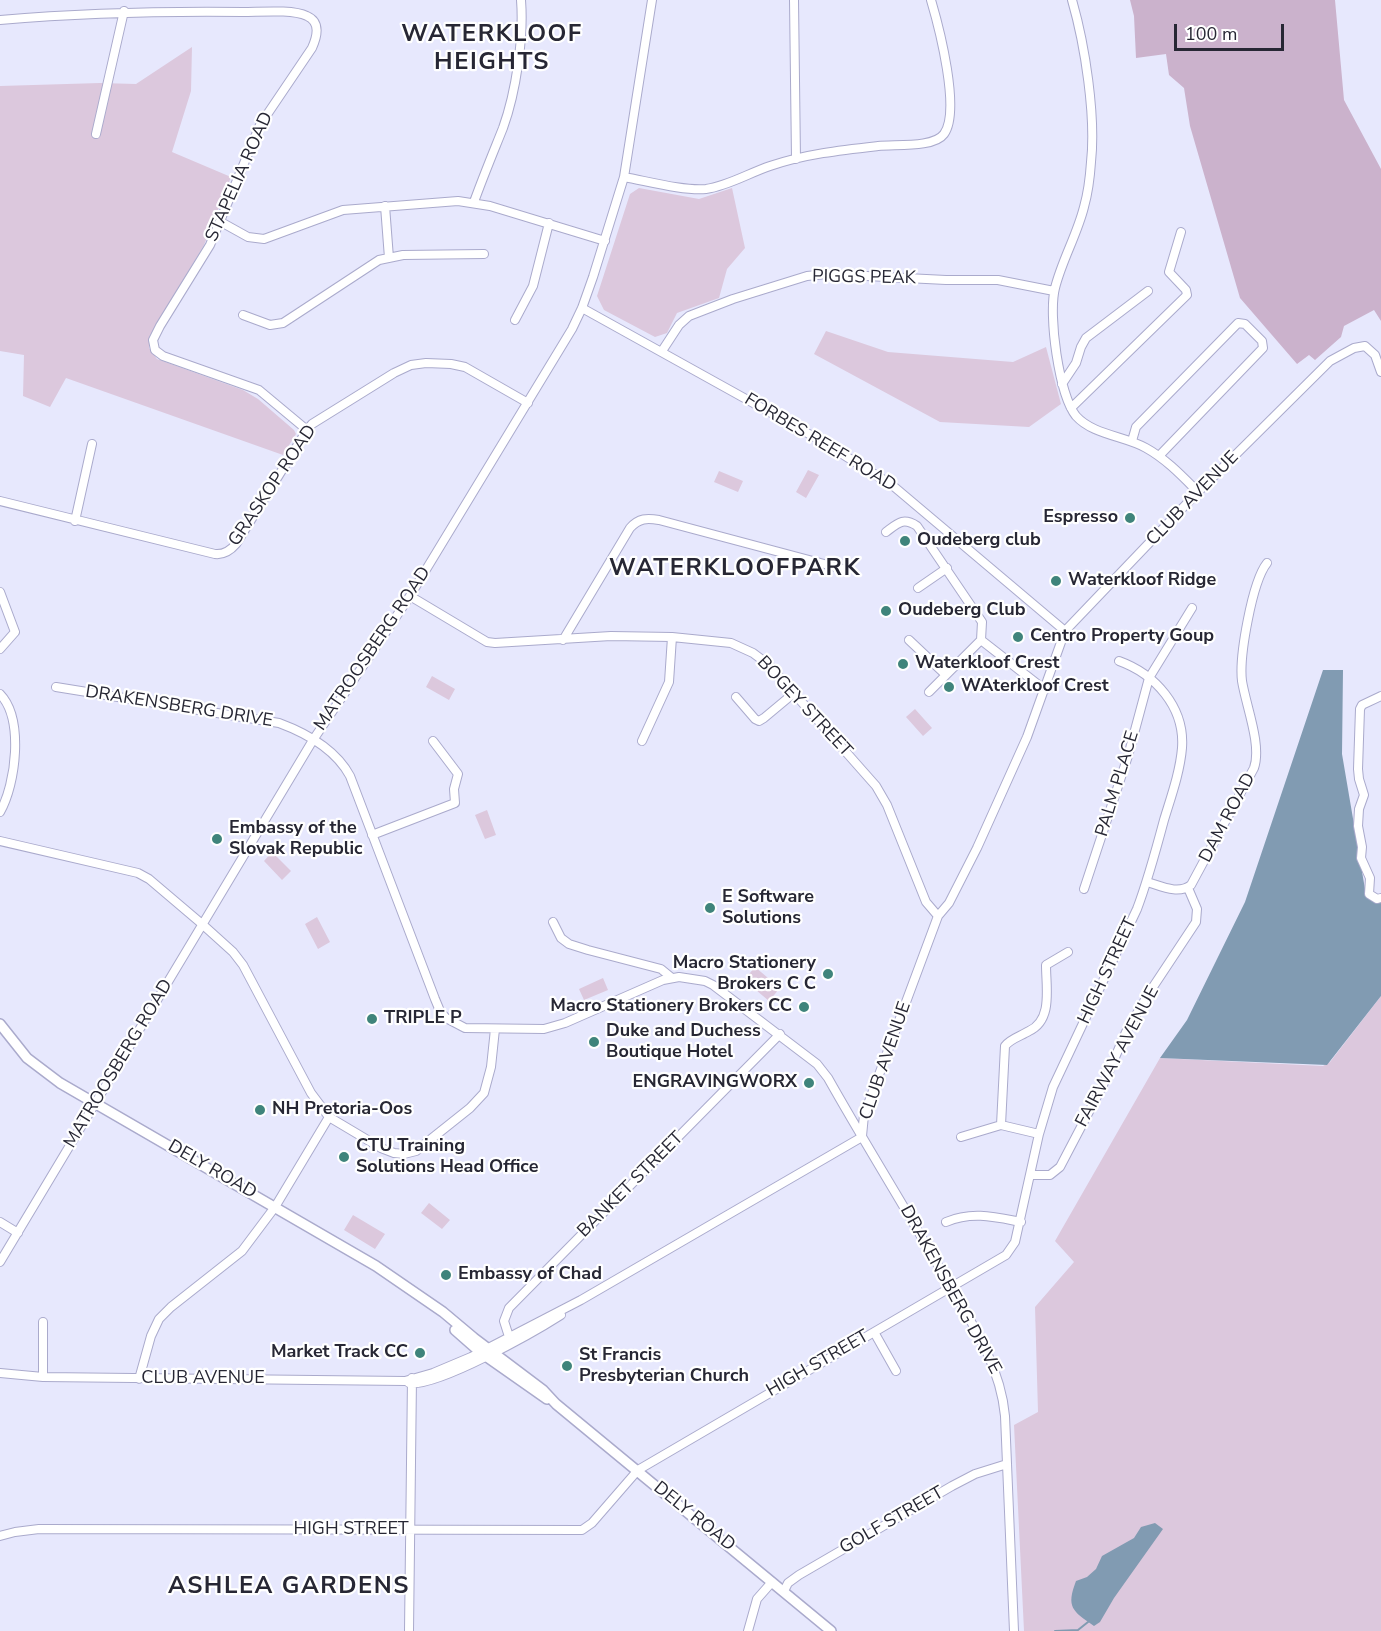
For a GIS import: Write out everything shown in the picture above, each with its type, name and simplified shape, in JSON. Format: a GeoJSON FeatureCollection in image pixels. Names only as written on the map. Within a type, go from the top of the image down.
{"type":"FeatureCollection","features":[{"type":"Feature","properties":{"kind":"street"},"geometry":{"type":"LineString","coordinates":[[474,202],[508,109],[522,40],[521,0]]}},
{"type":"Feature","properties":{"kind":"street","name":"MATROOSBERG ROAD"},"geometry":{"type":"LineString","coordinates":[[0,1262],[313,740],[410,596],[528,403],[582,308],[624,177],[652,0]]}},
{"type":"Feature","properties":{"kind":"street"},"geometry":{"type":"LineString","coordinates":[[794,0],[796,159]]}},
{"type":"Feature","properties":{"kind":"street"},"geometry":{"type":"LineString","coordinates":[[624,177],[706,189],[771,165],[796,159],[884,145],[925,143],[940,138],[946,132],[950,106],[940,30],[931,0]]}},
{"type":"Feature","properties":{"kind":"street"},"geometry":{"type":"LineString","coordinates":[[1072,0],[1082,45],[1091,112],[1091,159],[1085,206],[1054,291],[1056,343],[1062,384],[1071,408],[1079,419],[1090,426],[1132,441],[1159,456],[1198,492]]}},
{"type":"Feature","properties":{"kind":"street"},"geometry":{"type":"LineString","coordinates":[[96,134],[124,11]]}},
{"type":"Feature","properties":{"kind":"street","name":"STAPELIA ROAD"},"geometry":{"type":"LineString","coordinates":[[0,20],[124,11],[290,13],[309,16],[317,28],[312,48],[260,125],[221,222],[153,340],[155,350],[163,356],[259,390],[307,430]]}},
{"type":"Feature","properties":{"kind":"street"},"geometry":{"type":"LineString","coordinates":[[221,222],[248,237],[264,238],[343,210],[435,201],[474,202],[605,241]]}},
{"type":"Feature","properties":{"kind":"street"},"geometry":{"type":"LineString","coordinates":[[385,206],[389,258]]}},
{"type":"Feature","properties":{"kind":"street"},"geometry":{"type":"LineString","coordinates":[[515,320],[533,286],[549,223]]}},
{"type":"Feature","properties":{"kind":"street"},"geometry":{"type":"LineString","coordinates":[[1071,408],[1186,295],[1186,290],[1169,272],[1181,232]]}},
{"type":"Feature","properties":{"kind":"street"},"geometry":{"type":"LineString","coordinates":[[243,315],[270,325],[283,323],[379,260],[403,255],[484,254]]}},
{"type":"Feature","properties":{"kind":"street","name":"PIGGS PEAK"},"geometry":{"type":"LineString","coordinates":[[662,351],[679,324],[689,316],[733,299],[807,276],[827,274],[946,280],[998,280],[1054,291]]}},
{"type":"Feature","properties":{"kind":"street"},"geometry":{"type":"LineString","coordinates":[[1062,384],[1076,363],[1086,338],[1148,291]]}},
{"type":"Feature","properties":{"kind":"street","name":"FORBES REEF ROAD"},"geometry":{"type":"LineString","coordinates":[[582,308],[860,463],[892,485],[1065,631]]}},
{"type":"Feature","properties":{"kind":"street"},"geometry":{"type":"LineString","coordinates":[[1132,441],[1136,427],[1238,323],[1245,324],[1262,341],[1263,348],[1159,456]]}},
{"type":"Feature","properties":{"kind":"street","name":"CLUB AVENUE"},"geometry":{"type":"LineString","coordinates":[[0,1373],[43,1377],[139,1379],[410,1381],[436,1378],[541,1328],[581,1300],[862,1137],[864,1115],[938,916],[948,903],[977,848],[1027,737],[1065,631],[1198,492],[1330,361],[1361,346],[1368,348],[1375,355],[1381,372]]}},
{"type":"Feature","properties":{"kind":"street","name":"GRASKOP ROAD"},"geometry":{"type":"LineString","coordinates":[[0,501],[215,554],[228,552],[236,544],[307,430],[321,418],[394,373],[414,364],[451,364],[465,367],[528,403]]}},
{"type":"Feature","properties":{"kind":"street"},"geometry":{"type":"LineString","coordinates":[[75,521],[92,444]]}},
{"type":"Feature","properties":{"kind":"street"},"geometry":{"type":"LineString","coordinates":[[563,640],[630,528],[641,519],[659,520],[843,569]]}},
{"type":"Feature","properties":{"kind":"street"},"geometry":{"type":"LineString","coordinates":[[886,532],[901,521],[909,521],[917,526],[982,622],[981,640],[929,692]]}},
{"type":"Feature","properties":{"kind":"street","name":"DAM ROAD"},"geometry":{"type":"LineString","coordinates":[[1188,888],[1196,879],[1256,762],[1256,749],[1242,667],[1255,589],[1259,575],[1267,563]]}},
{"type":"Feature","properties":{"kind":"street"},"geometry":{"type":"LineString","coordinates":[[918,588],[947,568]]}},
{"type":"Feature","properties":{"kind":"street"},"geometry":{"type":"LineString","coordinates":[[0,592],[15,632],[0,649]]}},
{"type":"Feature","properties":{"kind":"street","name":"BOGEY STREET"},"geometry":{"type":"LineString","coordinates":[[410,596],[487,642],[611,636],[672,637],[715,640],[744,647],[769,665],[881,793],[926,902],[938,916]]}},
{"type":"Feature","properties":{"kind":"street","name":"PALM PLACE"},"geometry":{"type":"LineString","coordinates":[[1084,889],[1128,756],[1149,678],[1192,608]]}},
{"type":"Feature","properties":{"kind":"street"},"geometry":{"type":"LineString","coordinates":[[642,741],[669,682],[672,637]]}},
{"type":"Feature","properties":{"kind":"street"},"geometry":{"type":"LineString","coordinates":[[909,640],[945,674]]}},
{"type":"Feature","properties":{"kind":"street"},"geometry":{"type":"LineString","coordinates":[[981,640],[1045,690]]}},
{"type":"Feature","properties":{"kind":"street","name":"HIGH STREET"},"geometry":{"type":"LineString","coordinates":[[0,1536],[39,1529],[582,1530],[592,1523],[638,1470],[1011,1251],[1021,1222],[1039,1134],[1053,1087],[1137,909],[1147,882],[1176,777],[1182,743],[1174,707],[1160,687],[1135,667],[1119,661]]}},
{"type":"Feature","properties":{"kind":"street","name":"DRAKENSBERG DRIVE"},"geometry":{"type":"LineString","coordinates":[[56,687],[279,723],[293,728],[339,759],[345,767],[440,1011],[457,1025],[465,1028],[544,1029],[554,1027],[650,985],[672,978],[694,979],[713,985],[780,1034],[823,1071],[951,1287],[997,1373],[1003,1396],[1014,1631]]}},
{"type":"Feature","properties":{"kind":"street"},"geometry":{"type":"LineString","coordinates":[[736,697],[759,721],[794,693]]}},
{"type":"Feature","properties":{"kind":"street"},"geometry":{"type":"LineString","coordinates":[[0,694],[10,708],[16,746],[7,792],[0,812]]}},
{"type":"Feature","properties":{"kind":"street"},"geometry":{"type":"LineString","coordinates":[[1381,696],[1362,705],[1360,709],[1358,769],[1364,795],[1358,817],[1362,847],[1361,858],[1370,874],[1369,894],[1377,899],[1381,898]]}},
{"type":"Feature","properties":{"kind":"street"},"geometry":{"type":"LineString","coordinates":[[372,835],[455,803],[454,789],[458,774],[433,741]]}},
{"type":"Feature","properties":{"kind":"street"},"geometry":{"type":"LineString","coordinates":[[0,842],[138,873],[160,887],[233,952],[243,965],[311,1093],[329,1117],[388,1151],[404,1154],[416,1151],[470,1108],[484,1093],[491,1067],[495,1029]]}},
{"type":"Feature","properties":{"kind":"street"},"geometry":{"type":"LineString","coordinates":[[1147,882],[1176,890],[1188,888]]}},
{"type":"Feature","properties":{"kind":"street","name":"FAIRWAY AVENUE"},"geometry":{"type":"LineString","coordinates":[[1031,1175],[1050,1175],[1060,1167],[1103,1085],[1126,1032],[1149,993],[1190,933],[1196,922],[1197,909],[1188,888]]}},
{"type":"Feature","properties":{"kind":"street"},"geometry":{"type":"LineString","coordinates":[[553,922],[561,938],[569,944],[661,969],[672,978]]}},
{"type":"Feature","properties":{"kind":"street"},"geometry":{"type":"LineString","coordinates":[[1001,1125],[1005,1047],[1010,1041],[1041,1024],[1047,997],[1046,965],[1068,952]]}},
{"type":"Feature","properties":{"kind":"street","name":"DELY ROAD"},"geometry":{"type":"LineString","coordinates":[[0,1024],[27,1058],[60,1083],[376,1266],[433,1307],[442,1318],[487,1353],[543,1389],[556,1404],[831,1631]]}},
{"type":"Feature","properties":{"kind":"street","name":"BANKET STREET"},"geometry":{"type":"LineString","coordinates":[[510,1341],[504,1321],[509,1308],[780,1034]]}},
{"type":"Feature","properties":{"kind":"street"},"geometry":{"type":"LineString","coordinates":[[845,1108],[864,1115]]}},
{"type":"Feature","properties":{"kind":"street"},"geometry":{"type":"LineString","coordinates":[[139,1379],[151,1336],[159,1319],[242,1251],[275,1207],[329,1117]]}},
{"type":"Feature","properties":{"kind":"street"},"geometry":{"type":"LineString","coordinates":[[961,1137],[1001,1125],[1039,1134]]}},
{"type":"Feature","properties":{"kind":"street"},"geometry":{"type":"LineString","coordinates":[[946,1222],[961,1216],[978,1215],[1021,1222]]}},
{"type":"Feature","properties":{"kind":"street"},"geometry":{"type":"LineString","coordinates":[[0,1222],[18,1233]]}},
{"type":"Feature","properties":{"kind":"street"},"geometry":{"type":"LineString","coordinates":[[43,1322],[43,1377]]}},
{"type":"Feature","properties":{"kind":"street"},"geometry":{"type":"LineString","coordinates":[[874,1332],[896,1371]]}},
{"type":"Feature","properties":{"kind":"street"},"geometry":{"type":"LineString","coordinates":[[409,1631],[410,1381]]}},
{"type":"Feature","properties":{"kind":"street","name":"GOLF STREET"},"geometry":{"type":"LineString","coordinates":[[784,1591],[789,1583],[799,1575],[952,1486],[975,1474],[1007,1464]]}},
{"type":"Feature","properties":{"kind":"street"},"geometry":{"type":"LineString","coordinates":[[748,1631],[758,1599],[772,1582]]}},
{"type":"Feature","properties":{"kind":"shaded area"},"geometry":{"type":"Polygon","coordinates":[[[1130,0],[1335,0],[1344,100],[1381,169],[1381,321],[1374,310],[1344,326],[1341,337],[1315,360],[1309,355],[1297,364],[1240,298],[1190,126],[1184,88],[1169,75],[1166,54],[1136,58],[1134,16],[1130,0]]]}},
{"type":"Feature","properties":{"kind":"shaded area"},"geometry":{"type":"Polygon","coordinates":[[[192,47],[191,91],[172,152],[231,177],[204,245],[149,337],[149,348],[157,359],[243,390],[258,399],[296,434],[283,455],[66,378],[50,407],[23,396],[24,355],[0,351],[0,86],[136,84],[192,47]]]}},
{"type":"Feature","properties":{"kind":"shaded area"},"geometry":{"type":"Polygon","coordinates":[[[639,188],[699,199],[732,188],[745,248],[727,269],[719,298],[677,313],[667,333],[655,337],[604,310],[597,296],[630,194],[639,188]]]}},
{"type":"Feature","properties":{"kind":"shaded area"},"geometry":{"type":"Polygon","coordinates":[[[826,331],[888,352],[1013,362],[1046,347],[1061,404],[1029,427],[940,422],[814,354],[826,331]]]}},
{"type":"Feature","properties":{"kind":"shaded area"},"geometry":{"type":"Polygon","coordinates":[[[808,470],[819,475],[806,498],[796,492],[808,470]]]}},
{"type":"Feature","properties":{"kind":"shaded area"},"geometry":{"type":"Polygon","coordinates":[[[719,471],[743,481],[738,492],[714,482],[719,471]]]}},
{"type":"Feature","properties":{"kind":"shaded area"},"geometry":{"type":"Polygon","coordinates":[[[432,676],[455,689],[449,700],[426,687],[432,676]]]}},
{"type":"Feature","properties":{"kind":"shaded area"},"geometry":{"type":"Polygon","coordinates":[[[915,709],[932,728],[923,736],[906,717],[915,709]]]}},
{"type":"Feature","properties":{"kind":"shaded area"},"geometry":{"type":"Polygon","coordinates":[[[487,810],[496,835],[485,839],[475,815],[487,810]]]}},
{"type":"Feature","properties":{"kind":"shaded area"},"geometry":{"type":"Polygon","coordinates":[[[272,852],[291,871],[282,880],[264,861],[272,852]]]}},
{"type":"Feature","properties":{"kind":"shaded area"},"geometry":{"type":"Polygon","coordinates":[[[317,917],[330,942],[318,949],[305,924],[317,917]]]}},
{"type":"Feature","properties":{"kind":"shaded area"},"geometry":{"type":"Polygon","coordinates":[[[755,967],[780,988],[769,1001],[744,980],[755,967]]]}},
{"type":"Feature","properties":{"kind":"shaded area"},"geometry":{"type":"Polygon","coordinates":[[[603,978],[608,990],[584,1000],[579,989],[603,978]]]}},
{"type":"Feature","properties":{"kind":"shaded area"},"geometry":{"type":"Polygon","coordinates":[[[1381,996],[1381,1631],[1024,1631],[1014,1425],[1038,1412],[1035,1307],[1074,1262],[1055,1241],[1160,1058],[1323,1066],[1330,1062],[1381,996]]]}},
{"type":"Feature","properties":{"kind":"shaded area"},"geometry":{"type":"Polygon","coordinates":[[[429,1203],[450,1220],[442,1229],[421,1213],[429,1203]]]}},
{"type":"Feature","properties":{"kind":"shaded area"},"geometry":{"type":"Polygon","coordinates":[[[353,1215],[385,1234],[375,1249],[344,1230],[353,1215]]]}},
{"type":"Feature","properties":{"kind":"water"},"geometry":{"type":"Polygon","coordinates":[[[1323,670],[1343,670],[1342,754],[1366,895],[1370,899],[1381,901],[1381,996],[1327,1065],[1160,1058],[1187,1020],[1245,902],[1323,670]]]}},
{"type":"Feature","properties":{"kind":"water"},"geometry":{"type":"Polygon","coordinates":[[[1155,1523],[1163,1529],[1114,1598],[1100,1622],[1094,1626],[1073,1608],[1072,1597],[1076,1581],[1087,1577],[1096,1569],[1102,1556],[1134,1538],[1141,1527],[1155,1523]]]}},
{"type":"Feature","properties":{"kind":"waterway"},"geometry":{"type":"LineString","coordinates":[[1055,1631],[1078,1630],[1088,1622]]}},
{"type":"Feature","properties":{"kind":"place","name":"Espresso"},"geometry":{"type":"Point","coordinates":[1130,518]}},
{"type":"Feature","properties":{"kind":"place","name":"Oudeberg club"},"geometry":{"type":"Point","coordinates":[905,541]}},
{"type":"Feature","properties":{"kind":"place","name":"Waterkloof Ridge"},"geometry":{"type":"Point","coordinates":[1056,581]}},
{"type":"Feature","properties":{"kind":"place","name":"Oudeberg Club"},"geometry":{"type":"Point","coordinates":[886,611]}},
{"type":"Feature","properties":{"kind":"place","name":"Centro Property Goup"},"geometry":{"type":"Point","coordinates":[1018,637]}},
{"type":"Feature","properties":{"kind":"place","name":"Waterkloof Crest"},"geometry":{"type":"Point","coordinates":[903,664]}},
{"type":"Feature","properties":{"kind":"place","name":"WAterkloof Crest"},"geometry":{"type":"Point","coordinates":[949,687]}},
{"type":"Feature","properties":{"kind":"place","name":"Embassy of the Slovak Republic"},"geometry":{"type":"Point","coordinates":[217,839]}},
{"type":"Feature","properties":{"kind":"place","name":"E Software Solutions"},"geometry":{"type":"Point","coordinates":[710,908]}},
{"type":"Feature","properties":{"kind":"place","name":"Macro Stationery Brokers C C"},"geometry":{"type":"Point","coordinates":[828,974]}},
{"type":"Feature","properties":{"kind":"place","name":"Macro Stationery Brokers CC"},"geometry":{"type":"Point","coordinates":[804,1007]}},
{"type":"Feature","properties":{"kind":"place","name":"TRIPLE P"},"geometry":{"type":"Point","coordinates":[372,1019]}},
{"type":"Feature","properties":{"kind":"place","name":"Duke and Duchess Boutique Hotel"},"geometry":{"type":"Point","coordinates":[594,1042]}},
{"type":"Feature","properties":{"kind":"place","name":"ENGRAVINGWORX"},"geometry":{"type":"Point","coordinates":[809,1083]}},
{"type":"Feature","properties":{"kind":"place","name":"NH Pretoria-Oos"},"geometry":{"type":"Point","coordinates":[260,1110]}},
{"type":"Feature","properties":{"kind":"place","name":"CTU Training Solutions Head Office"},"geometry":{"type":"Point","coordinates":[344,1157]}},
{"type":"Feature","properties":{"kind":"place","name":"Embassy of Chad"},"geometry":{"type":"Point","coordinates":[446,1275]}},
{"type":"Feature","properties":{"kind":"place","name":"Market Track CC"},"geometry":{"type":"Point","coordinates":[420,1353]}},
{"type":"Feature","properties":{"kind":"place","name":"St Francis Presbyterian Church"},"geometry":{"type":"Point","coordinates":[567,1366]}},
{"type":"Feature","properties":{"kind":"district","name":"WATERKLOOF HEIGHTS"},"geometry":{"type":"Point","coordinates":[492,49]}},
{"type":"Feature","properties":{"kind":"district","name":"WATERKLOOFPARK"},"geometry":{"type":"Point","coordinates":[735,569]}},
{"type":"Feature","properties":{"kind":"district","name":"ASHLEA GARDENS"},"geometry":{"type":"Point","coordinates":[289,1587]}}]}
